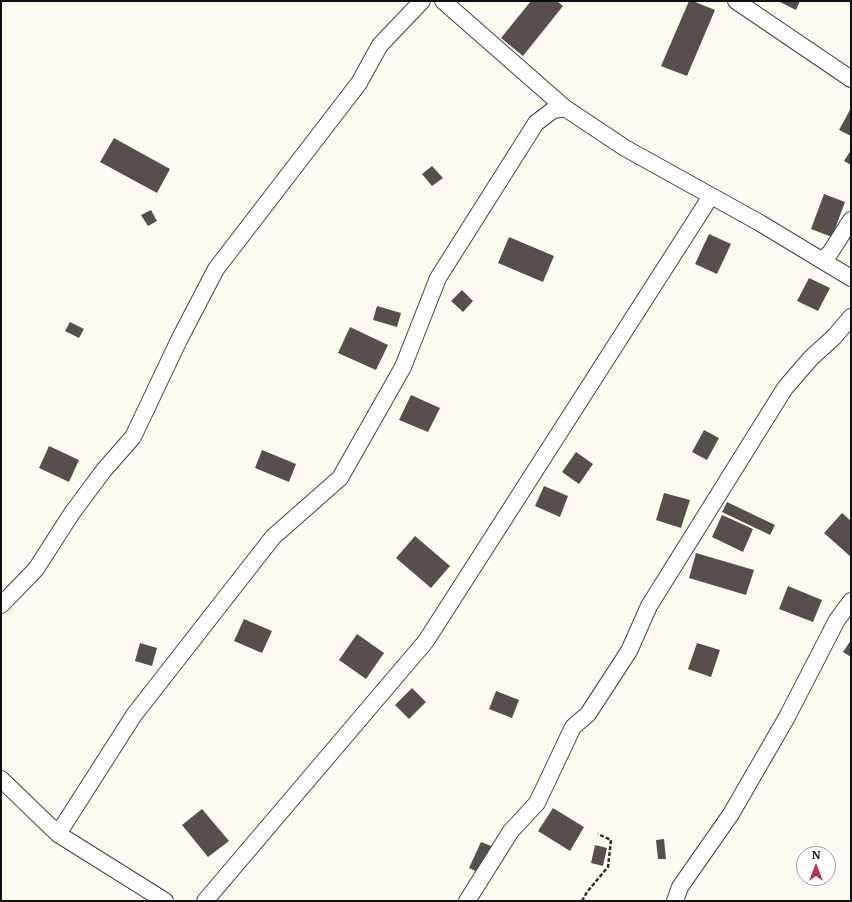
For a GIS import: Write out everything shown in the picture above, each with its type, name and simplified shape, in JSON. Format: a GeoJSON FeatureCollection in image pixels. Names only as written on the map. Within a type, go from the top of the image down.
{"type":"FeatureCollection","features":[{"type":"Feature","properties":{"kind":"street"},"geometry":{"type":"LineString","coordinates":[[1,605],[36,569],[72,513],[104,470],[133,437],[179,340],[216,269],[358,83],[380,45],[422,1]]}},
{"type":"Feature","properties":{"kind":"street"},"geometry":{"type":"LineString","coordinates":[[443,1],[565,108],[625,148],[760,223],[851,278]]}},
{"type":"Feature","properties":{"kind":"street"},"geometry":{"type":"LineString","coordinates":[[736,1],[851,79]]}},
{"type":"Feature","properties":{"kind":"street"},"geometry":{"type":"LineString","coordinates":[[58,834],[134,715],[272,537],[340,478],[403,367],[438,278],[536,124],[553,110],[565,108]]}},
{"type":"Feature","properties":{"kind":"street"},"geometry":{"type":"LineString","coordinates":[[204,901],[426,641],[711,196]]}},
{"type":"Feature","properties":{"kind":"street"},"geometry":{"type":"LineString","coordinates":[[822,260],[830,253],[851,220]]}},
{"type":"Feature","properties":{"kind":"street"},"geometry":{"type":"LineString","coordinates":[[467,901],[511,831],[537,803],[573,727],[588,714],[629,651],[649,606],[785,388],[811,358],[834,338],[851,317]]}},
{"type":"Feature","properties":{"kind":"street"},"geometry":{"type":"LineString","coordinates":[[675,901],[680,887],[731,814],[787,717],[838,620],[851,601]]}},
{"type":"Feature","properties":{"kind":"street"},"geometry":{"type":"LineString","coordinates":[[1,779],[58,834],[165,901]]}},
{"type":"Feature","properties":{"kind":"path"},"geometry":{"type":"LineString","coordinates":[[582,901],[587,892],[608,867],[611,840],[598,834]]}},
{"type":"Feature","properties":{"kind":"building"},"geometry":{"type":"Polygon","coordinates":[[[531,1],[557,1],[563,6],[523,56],[501,38],[531,1]]]}},
{"type":"Feature","properties":{"kind":"building"},"geometry":{"type":"Polygon","coordinates":[[[689,1],[693,1],[715,10],[687,76],[661,66],[689,1]]]}},
{"type":"Feature","properties":{"kind":"building"},"geometry":{"type":"Polygon","coordinates":[[[778,1],[800,1],[796,10],[778,1]]]}},
{"type":"Feature","properties":{"kind":"building"},"geometry":{"type":"Polygon","coordinates":[[[851,108],[851,136],[839,130],[851,108]]]}},
{"type":"Feature","properties":{"kind":"building"},"geometry":{"type":"Polygon","coordinates":[[[114,138],[170,169],[157,193],[100,162],[114,138]]]}},
{"type":"Feature","properties":{"kind":"building"},"geometry":{"type":"Polygon","coordinates":[[[851,150],[851,165],[844,161],[851,150]]]}},
{"type":"Feature","properties":{"kind":"building"},"geometry":{"type":"Polygon","coordinates":[[[432,166],[443,178],[432,186],[422,174],[432,166]]]}},
{"type":"Feature","properties":{"kind":"building"},"geometry":{"type":"Polygon","coordinates":[[[824,194],[845,202],[832,237],[811,229],[824,194]]]}},
{"type":"Feature","properties":{"kind":"building"},"geometry":{"type":"Polygon","coordinates":[[[151,210],[157,221],[148,226],[141,215],[151,210]]]}},
{"type":"Feature","properties":{"kind":"building"},"geometry":{"type":"Polygon","coordinates":[[[709,234],[731,244],[717,274],[695,264],[709,234]]]}},
{"type":"Feature","properties":{"kind":"building"},"geometry":{"type":"Polygon","coordinates":[[[509,237],[554,256],[543,282],[498,263],[509,237]]]}},
{"type":"Feature","properties":{"kind":"building"},"geometry":{"type":"Polygon","coordinates":[[[809,278],[830,288],[818,311],[797,301],[809,278]]]}},
{"type":"Feature","properties":{"kind":"building"},"geometry":{"type":"Polygon","coordinates":[[[462,290],[473,301],[463,312],[451,301],[462,290]]]}},
{"type":"Feature","properties":{"kind":"building"},"geometry":{"type":"Polygon","coordinates":[[[377,306],[401,313],[397,327],[373,320],[377,306]]]}},
{"type":"Feature","properties":{"kind":"building"},"geometry":{"type":"Polygon","coordinates":[[[70,322],[84,329],[79,338],[65,331],[70,322]]]}},
{"type":"Feature","properties":{"kind":"building"},"geometry":{"type":"Polygon","coordinates":[[[350,327],[388,345],[376,370],[338,353],[350,327]]]}},
{"type":"Feature","properties":{"kind":"building"},"geometry":{"type":"Polygon","coordinates":[[[411,395],[440,408],[428,432],[399,420],[411,395]]]}},
{"type":"Feature","properties":{"kind":"building"},"geometry":{"type":"Polygon","coordinates":[[[704,430],[719,438],[707,460],[692,452],[704,430]]]}},
{"type":"Feature","properties":{"kind":"building"},"geometry":{"type":"Polygon","coordinates":[[[49,446],[79,460],[69,482],[39,468],[49,446]]]}},
{"type":"Feature","properties":{"kind":"building"},"geometry":{"type":"Polygon","coordinates":[[[262,450],[296,464],[289,482],[255,468],[262,450]]]}},
{"type":"Feature","properties":{"kind":"building"},"geometry":{"type":"Polygon","coordinates":[[[576,452],[593,464],[579,484],[562,472],[576,452]]]}},
{"type":"Feature","properties":{"kind":"building"},"geometry":{"type":"Polygon","coordinates":[[[544,486],[568,496],[560,517],[535,506],[544,486]]]}},
{"type":"Feature","properties":{"kind":"building"},"geometry":{"type":"Polygon","coordinates":[[[664,493],[690,500],[681,528],[656,520],[664,493]]]}},
{"type":"Feature","properties":{"kind":"building"},"geometry":{"type":"Polygon","coordinates":[[[727,502],[775,525],[770,535],[722,512],[727,502]]]}},
{"type":"Feature","properties":{"kind":"building"},"geometry":{"type":"Polygon","coordinates":[[[842,513],[851,521],[851,557],[824,533],[842,513]]]}},
{"type":"Feature","properties":{"kind":"building"},"geometry":{"type":"Polygon","coordinates":[[[722,515],[753,529],[743,552],[712,537],[722,515]]]}},
{"type":"Feature","properties":{"kind":"building"},"geometry":{"type":"Polygon","coordinates":[[[415,536],[450,566],[431,588],[396,558],[415,536]]]}},
{"type":"Feature","properties":{"kind":"building"},"geometry":{"type":"Polygon","coordinates":[[[696,553],[754,570],[746,595],[689,578],[696,553]]]}},
{"type":"Feature","properties":{"kind":"building"},"geometry":{"type":"Polygon","coordinates":[[[788,586],[822,600],[813,622],[779,609],[788,586]]]}},
{"type":"Feature","properties":{"kind":"building"},"geometry":{"type":"Polygon","coordinates":[[[244,619],[272,631],[262,653],[234,641],[244,619]]]}},
{"type":"Feature","properties":{"kind":"building"},"geometry":{"type":"Polygon","coordinates":[[[357,634],[384,653],[366,679],[339,660],[357,634]]]}},
{"type":"Feature","properties":{"kind":"building"},"geometry":{"type":"Polygon","coordinates":[[[851,640],[851,657],[843,652],[851,640]]]}},
{"type":"Feature","properties":{"kind":"building"},"geometry":{"type":"Polygon","coordinates":[[[140,643],[157,648],[152,666],[135,661],[140,643]]]}},
{"type":"Feature","properties":{"kind":"building"},"geometry":{"type":"Polygon","coordinates":[[[697,643],[720,650],[711,677],[688,669],[697,643]]]}},
{"type":"Feature","properties":{"kind":"building"},"geometry":{"type":"Polygon","coordinates":[[[412,688],[426,702],[409,719],[395,705],[412,688]]]}},
{"type":"Feature","properties":{"kind":"building"},"geometry":{"type":"Polygon","coordinates":[[[496,691],[519,700],[512,718],[489,709],[496,691]]]}},
{"type":"Feature","properties":{"kind":"building"},"geometry":{"type":"Polygon","coordinates":[[[553,808],[584,827],[570,851],[538,831],[553,808]]]}},
{"type":"Feature","properties":{"kind":"building"},"geometry":{"type":"Polygon","coordinates":[[[202,809],[229,841],[208,857],[182,825],[202,809]]]}},
{"type":"Feature","properties":{"kind":"building"},"geometry":{"type":"Polygon","coordinates":[[[664,839],[666,859],[658,859],[656,840],[664,839]]]}},
{"type":"Feature","properties":{"kind":"building"},"geometry":{"type":"Polygon","coordinates":[[[481,842],[494,847],[482,874],[469,868],[481,842]]]}},
{"type":"Feature","properties":{"kind":"building"},"geometry":{"type":"Polygon","coordinates":[[[595,845],[607,848],[603,866],[591,863],[595,845]]]}}]}
